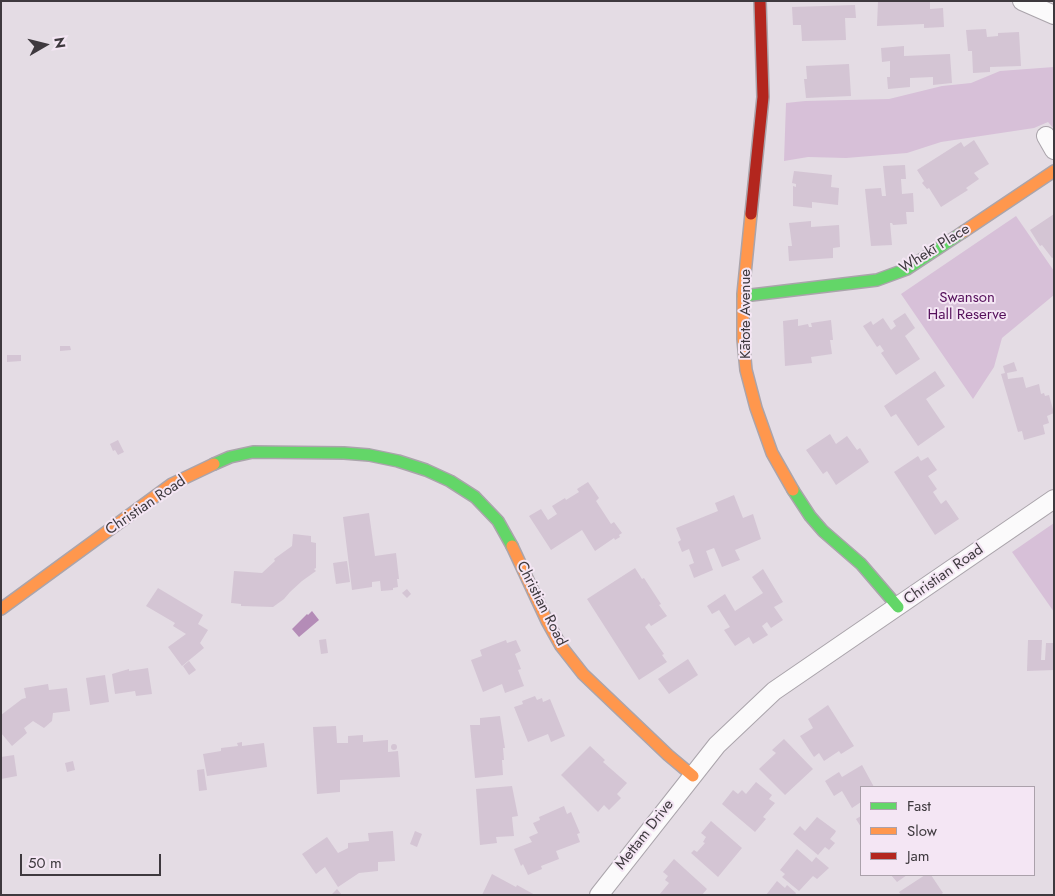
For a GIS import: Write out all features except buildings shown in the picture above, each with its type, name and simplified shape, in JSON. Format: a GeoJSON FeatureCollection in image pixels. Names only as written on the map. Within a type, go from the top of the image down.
{"type":"FeatureCollection","features":[{"type":"Feature","properties":{"kind":"street","name":"Kātote Avenue"},"geometry":{"type":"LineString","coordinates":[[760,1],[763,97],[743,296],[743,339],[746,370],[756,408],[772,453],[810,516],[823,531],[861,564],[898,607]]}},
{"type":"Feature","properties":{"kind":"street"},"geometry":{"type":"LineString","coordinates":[[1022,1],[1054,15]]}},
{"type":"Feature","properties":{"kind":"street","name":"Whekī Place"},"geometry":{"type":"LineString","coordinates":[[743,296],[877,280],[907,269],[1054,171]]}},
{"type":"Feature","properties":{"kind":"street","name":"Christian Road"},"geometry":{"type":"LineString","coordinates":[[1,609],[172,484],[230,457],[254,452],[334,452],[369,455],[398,461],[426,470],[450,481],[475,497],[498,521],[546,621],[561,646],[583,674],[668,755],[693,776],[718,745],[774,692],[1054,499]]}},
{"type":"Feature","properties":{"kind":"street","name":"Mettam Drive"},"geometry":{"type":"LineString","coordinates":[[599,895],[693,776]]}},
{"type":"Feature","properties":{"kind":"green space"},"geometry":{"type":"Polygon","coordinates":[[[1054,67],[1054,129],[1048,122],[1034,128],[941,142],[907,153],[846,158],[808,157],[784,161],[786,103],[889,99],[942,86],[971,83],[1000,71],[1054,67]]]}},
{"type":"Feature","properties":{"kind":"green space","name":"Swanson Hall Reserve"},"geometry":{"type":"Polygon","coordinates":[[[1016,216],[1054,271],[1054,295],[1002,338],[994,367],[973,399],[901,294],[1016,216]]]}},
{"type":"Feature","properties":{"kind":"green space"},"geometry":{"type":"Polygon","coordinates":[[[1054,523],[1054,612],[1012,552],[1054,523]]]}},
{"type":"Feature","properties":{"kind":"shaded area"},"geometry":{"type":"Polygon","coordinates":[[[312,611],[319,620],[299,637],[292,629],[312,611]]]}},
{"type":"Feature","properties":{"kind":"traffic: fast"},"geometry":{"type":"LineString","coordinates":[[743,296],[877,280],[907,269],[963,232]]}},
{"type":"Feature","properties":{"kind":"traffic: fast"},"geometry":{"type":"LineString","coordinates":[[214,464],[230,457],[253,452],[344,453],[369,455],[398,461],[426,470],[450,481],[475,497],[498,521],[512,546]]}},
{"type":"Feature","properties":{"kind":"traffic: fast"},"geometry":{"type":"LineString","coordinates":[[793,490],[810,516],[823,531],[861,564],[898,607]]}},
{"type":"Feature","properties":{"kind":"traffic: slow"},"geometry":{"type":"LineString","coordinates":[[963,232],[1054,171]]}},
{"type":"Feature","properties":{"kind":"traffic: slow"},"geometry":{"type":"LineString","coordinates":[[751,214],[743,294],[743,339],[746,370],[756,408],[772,453],[793,490]]}},
{"type":"Feature","properties":{"kind":"traffic: slow"},"geometry":{"type":"LineString","coordinates":[[1,609],[172,484],[214,464]]}},
{"type":"Feature","properties":{"kind":"traffic: slow"},"geometry":{"type":"LineString","coordinates":[[512,546],[547,621],[561,646],[583,674],[668,755],[693,776]]}},
{"type":"Feature","properties":{"kind":"traffic: jam"},"geometry":{"type":"LineString","coordinates":[[751,214],[763,97],[760,1]]}}]}
